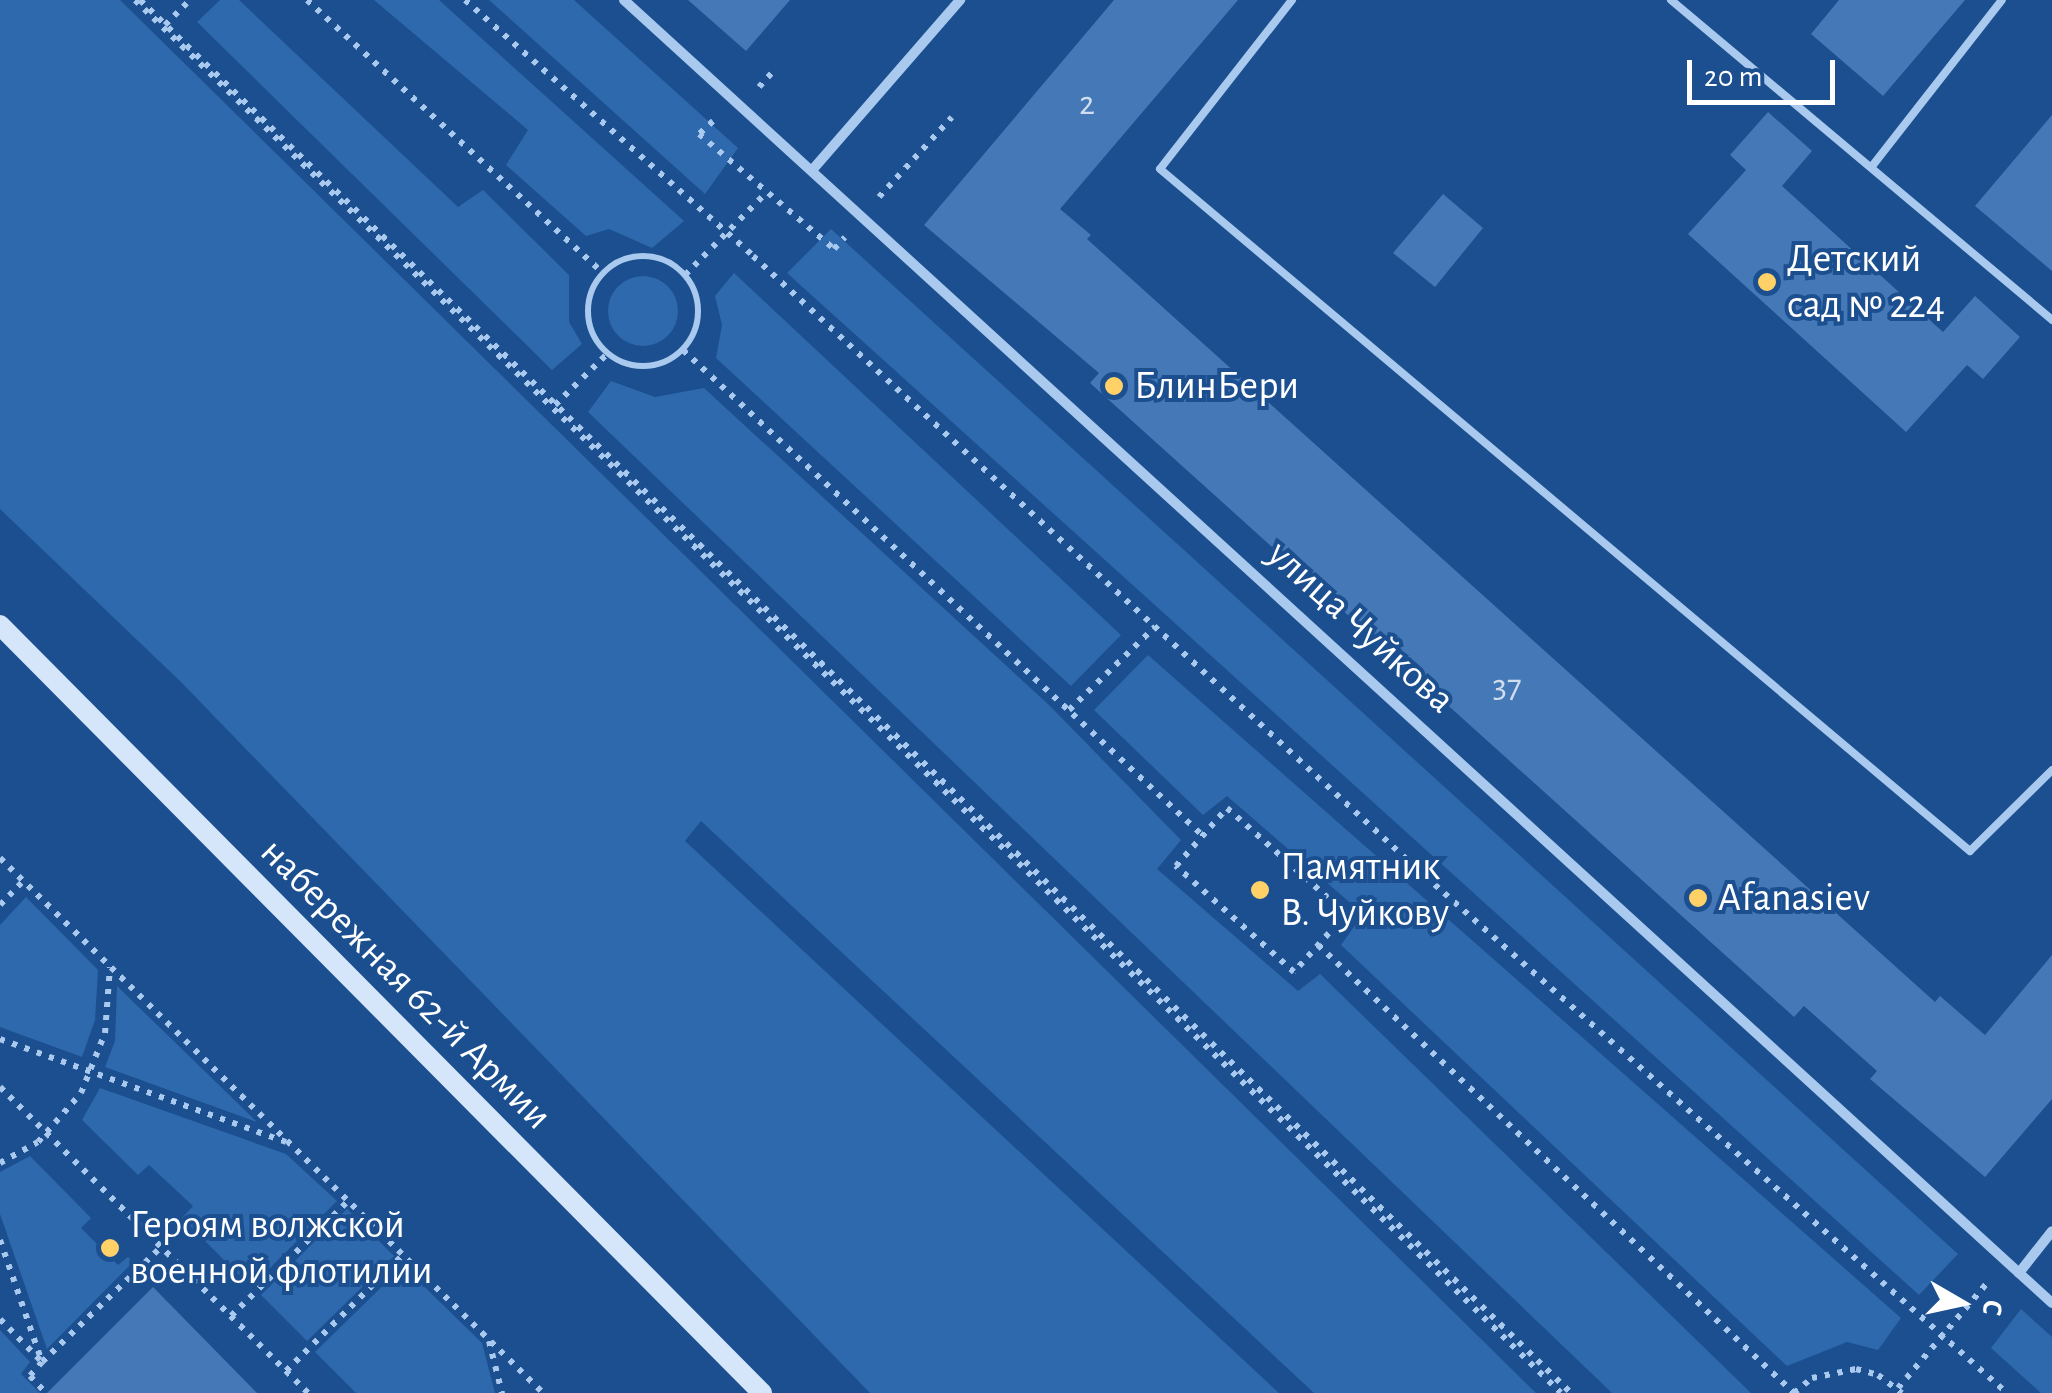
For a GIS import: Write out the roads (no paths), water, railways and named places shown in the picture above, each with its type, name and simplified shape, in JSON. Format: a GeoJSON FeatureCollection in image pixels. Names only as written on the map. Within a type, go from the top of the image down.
{"type":"FeatureCollection","features":[{"type":"Feature","properties":{"kind":"main road","name":"набережная 62-й Армии"},"geometry":{"type":"LineString","coordinates":[[0,625],[762,1393]]}},
{"type":"Feature","properties":{"kind":"street","name":"улица Чуйкова"},"geometry":{"type":"LineString","coordinates":[[624,0],[814,168],[2052,1303]]}},
{"type":"Feature","properties":{"kind":"street"},"geometry":{"type":"LineString","coordinates":[[814,168],[960,0]]}},
{"type":"Feature","properties":{"kind":"street"},"geometry":{"type":"LineString","coordinates":[[2018,1273],[2052,1232]]}},
{"type":"Feature","properties":{"kind":"lane"},"geometry":{"type":"LineString","coordinates":[[1292,0],[1160,170],[1970,851],[2052,770]]}},
{"type":"Feature","properties":{"kind":"lane"},"geometry":{"type":"LineString","coordinates":[[1671,0],[1873,165],[2052,320]]}},
{"type":"Feature","properties":{"kind":"lane"},"geometry":{"type":"LineString","coordinates":[[1873,165],[2002,0]]}},
{"type":"Feature","properties":{"kind":"place","name":"Детский сад № 224"},"geometry":{"type":"Point","coordinates":[1767,282]}},
{"type":"Feature","properties":{"kind":"place","name":"БлинБери"},"geometry":{"type":"Point","coordinates":[1114,386]}},
{"type":"Feature","properties":{"kind":"place","name":"Памятник В. Чуйкову"},"geometry":{"type":"Point","coordinates":[1260,890]}},
{"type":"Feature","properties":{"kind":"place","name":"Afanasiev"},"geometry":{"type":"Point","coordinates":[1698,898]}},
{"type":"Feature","properties":{"kind":"place","name":"Героям волжской военной флотилии"},"geometry":{"type":"Point","coordinates":[110,1248]}}]}
